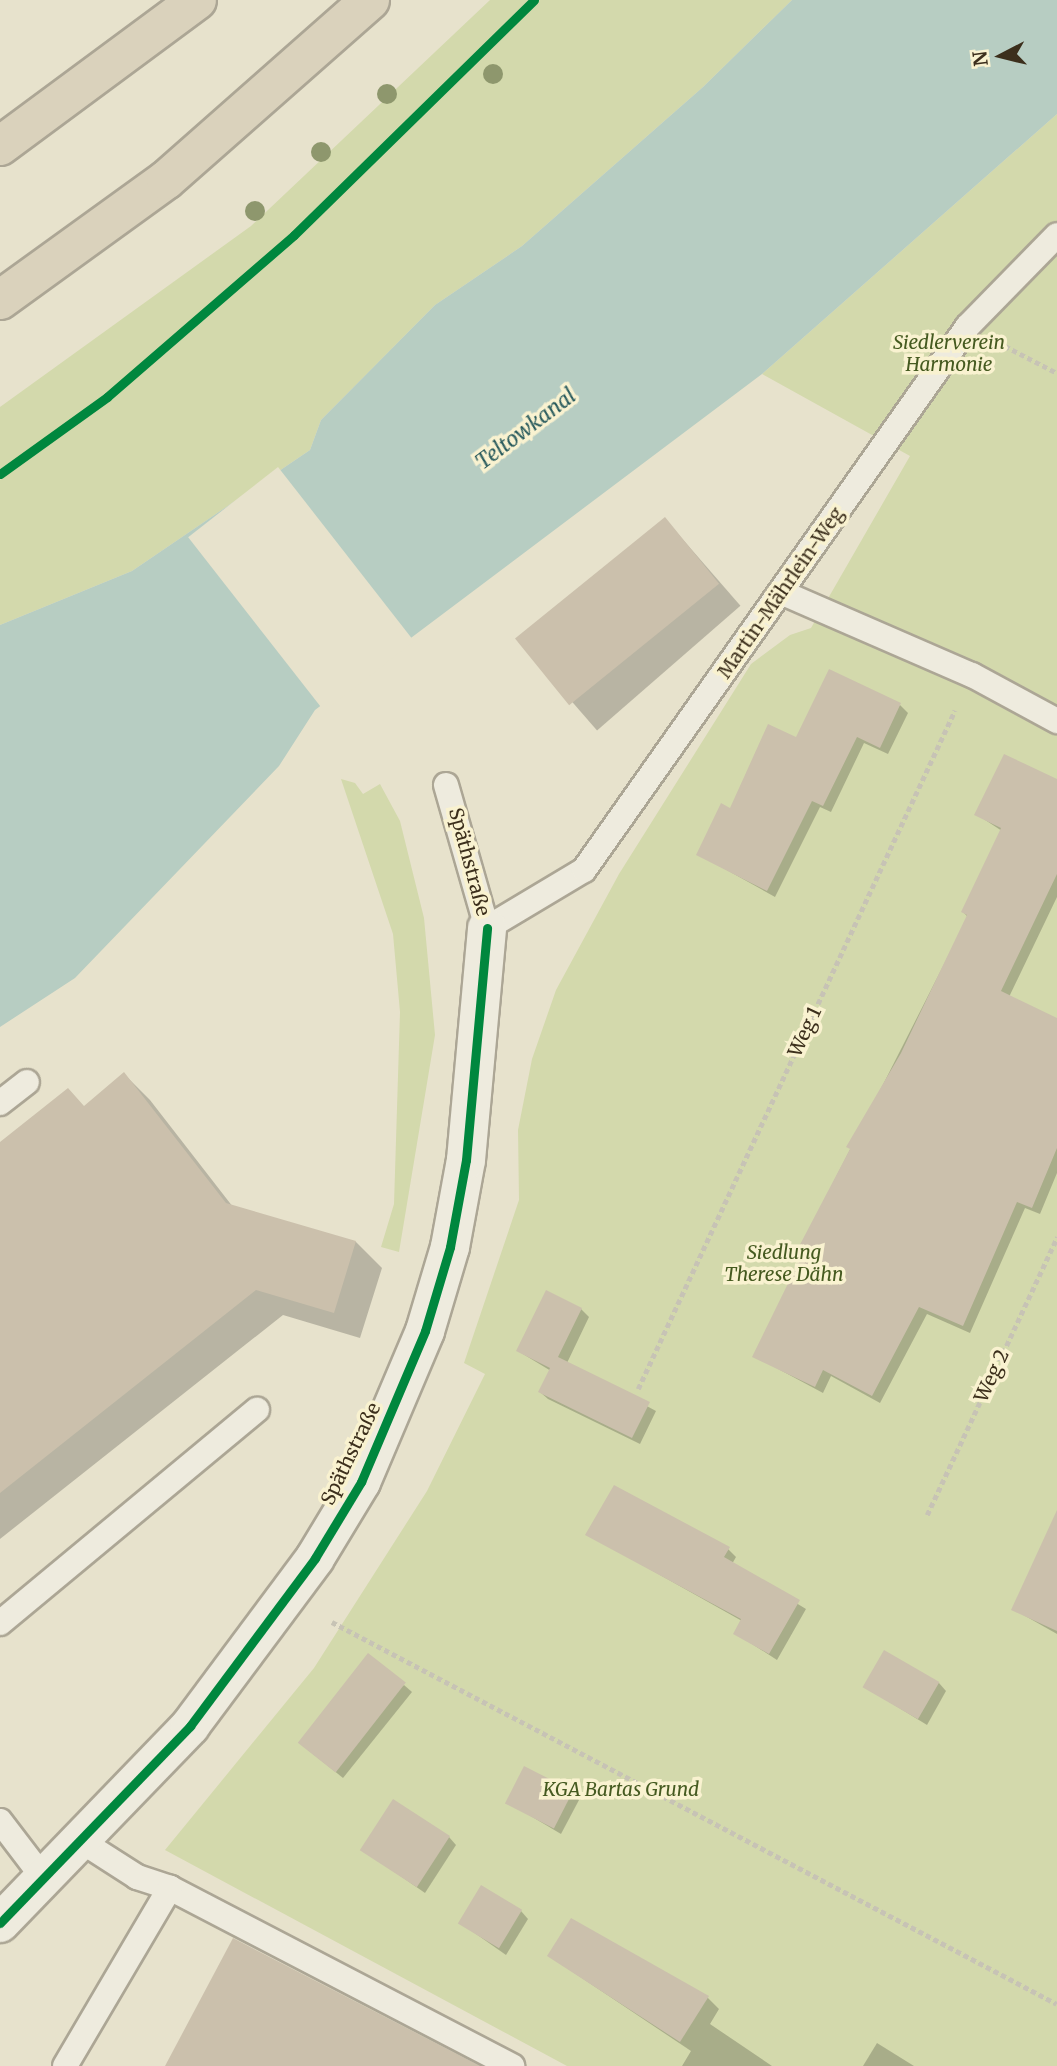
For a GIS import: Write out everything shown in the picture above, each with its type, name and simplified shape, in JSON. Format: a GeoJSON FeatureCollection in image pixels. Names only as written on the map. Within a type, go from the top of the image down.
{"type":"FeatureCollection","features":[{"type":"Feature","properties":{"kind":"highway"},"geometry":{"type":"LineString","coordinates":[[0,146],[197,0]]}},
{"type":"Feature","properties":{"kind":"highway"},"geometry":{"type":"LineString","coordinates":[[0,300],[166,180],[370,0]]}},
{"type":"Feature","properties":{"kind":"street","name":"Späthstraße"},"geometry":{"type":"LineString","coordinates":[[0,1923],[45,1880],[190,1726],[315,1558],[361,1482],[425,1331],[450,1247],[466,1160],[487,928]]}},
{"type":"Feature","properties":{"kind":"lane","name":"Martin-Mährlein-Weg"},"geometry":{"type":"LineString","coordinates":[[487,928],[583,870],[783,593],[968,326],[1057,235]]}},
{"type":"Feature","properties":{"kind":"lane"},"geometry":{"type":"LineString","coordinates":[[783,593],[972,675],[1057,721]]}},
{"type":"Feature","properties":{"kind":"lane","name":"Späthstraße"},"geometry":{"type":"LineString","coordinates":[[446,785],[487,928]]}},
{"type":"Feature","properties":{"kind":"lane"},"geometry":{"type":"LineString","coordinates":[[0,1103],[27,1082]]}},
{"type":"Feature","properties":{"kind":"lane"},"geometry":{"type":"LineString","coordinates":[[0,1623],[257,1410]]}},
{"type":"Feature","properties":{"kind":"lane"},"geometry":{"type":"LineString","coordinates":[[0,1821],[45,1880]]}},
{"type":"Feature","properties":{"kind":"lane"},"geometry":{"type":"LineString","coordinates":[[81,1841],[137,1877],[170,1888],[512,2066]]}},
{"type":"Feature","properties":{"kind":"lane"},"geometry":{"type":"LineString","coordinates":[[65,2066],[170,1888]]}},
{"type":"Feature","properties":{"kind":"path"},"geometry":{"type":"LineString","coordinates":[[968,326],[1057,373]]}},
{"type":"Feature","properties":{"kind":"path"},"geometry":{"type":"LineString","coordinates":[[332,1622],[1057,2004]]}},
{"type":"Feature","properties":{"kind":"green space"},"geometry":{"type":"Polygon","coordinates":[[[490,0],[792,0],[703,87],[522,246],[435,305],[321,420],[310,450],[132,571],[0,625],[0,407],[251,226],[490,0]]]}},
{"type":"Feature","properties":{"kind":"green space"},"geometry":{"type":"Polygon","coordinates":[[[1057,114],[1057,2066],[567,2066],[165,1850],[314,1668],[427,1491],[485,1374],[464,1363],[519,1200],[518,1130],[532,1059],[556,990],[619,874],[751,664],[790,635],[811,628],[910,456],[762,374],[1057,114]]]}},
{"type":"Feature","properties":{"kind":"green space"},"geometry":{"type":"Polygon","coordinates":[[[341,779],[355,783],[363,794],[380,784],[400,821],[424,918],[435,1035],[399,1252],[381,1247],[394,1204],[400,1012],[393,934],[341,779]]]}},
{"type":"Feature","properties":{"kind":"water","name":"Teltowkanal"},"geometry":{"type":"Polygon","coordinates":[[[792,0],[1057,0],[1057,114],[762,374],[315,710],[279,766],[75,978],[0,1027],[0,625],[132,571],[310,450],[321,420],[435,305],[522,246],[703,87],[792,0]]]}},
{"type":"Feature","properties":{"kind":"pier"},"geometry":{"type":"Polygon","coordinates":[[[278,467],[414,641],[324,711],[188,537],[278,467]]]}},
{"type":"Feature","properties":{"kind":"building"},"geometry":{"type":"Polygon","coordinates":[[[665,517],[719,584],[569,705],[515,638],[665,517]]]}},
{"type":"Feature","properties":{"kind":"building"},"geometry":{"type":"Polygon","coordinates":[[[829,669],[901,703],[880,748],[857,737],[823,806],[812,801],[767,891],[696,855],[721,803],[730,808],[768,724],[796,737],[829,669]]]}},
{"type":"Feature","properties":{"kind":"building"},"geometry":{"type":"Polygon","coordinates":[[[1004,754],[1057,779],[1057,874],[1001,991],[1057,1018],[1057,1148],[1032,1208],[1017,1202],[963,1326],[919,1307],[872,1396],[823,1370],[815,1387],[752,1357],[800,1259],[794,1256],[850,1149],[846,1147],[901,1053],[967,915],[961,912],[1001,828],[974,815],[1004,754]]]}},
{"type":"Feature","properties":{"kind":"building"},"geometry":{"type":"Polygon","coordinates":[[[124,1072],[226,1203],[356,1241],[334,1313],[256,1290],[0,1493],[0,1142],[68,1088],[84,1106],[124,1072]]]}},
{"type":"Feature","properties":{"kind":"building"},"geometry":{"type":"Polygon","coordinates":[[[546,1290],[582,1308],[558,1357],[650,1402],[632,1438],[538,1392],[550,1368],[516,1351],[546,1290]]]}},
{"type":"Feature","properties":{"kind":"building"},"geometry":{"type":"Polygon","coordinates":[[[614,1485],[730,1547],[724,1557],[800,1600],[769,1654],[733,1634],[741,1619],[585,1535],[614,1485]]]}},
{"type":"Feature","properties":{"kind":"building"},"geometry":{"type":"Polygon","coordinates":[[[1057,1510],[1057,1631],[1011,1610],[1057,1510]]]}},
{"type":"Feature","properties":{"kind":"building"},"geometry":{"type":"Polygon","coordinates":[[[884,1650],[939,1682],[918,1719],[862,1687],[884,1650]]]}},
{"type":"Feature","properties":{"kind":"building"},"geometry":{"type":"Polygon","coordinates":[[[368,1653],[406,1683],[336,1772],[298,1743],[368,1653]]]}},
{"type":"Feature","properties":{"kind":"building"},"geometry":{"type":"Polygon","coordinates":[[[524,1766],[573,1791],[554,1828],[505,1803],[524,1766]]]}},
{"type":"Feature","properties":{"kind":"building"},"geometry":{"type":"Polygon","coordinates":[[[393,1799],[450,1836],[417,1887],[360,1850],[393,1799]]]}},
{"type":"Feature","properties":{"kind":"building"},"geometry":{"type":"Polygon","coordinates":[[[481,1885],[522,1910],[499,1948],[458,1924],[481,1885]]]}},
{"type":"Feature","properties":{"kind":"building"},"geometry":{"type":"Polygon","coordinates":[[[571,1918],[709,1996],[680,2042],[547,1956],[571,1918]]]}},
{"type":"Feature","properties":{"kind":"building"},"geometry":{"type":"Polygon","coordinates":[[[233,1938],[480,2066],[165,2066],[233,1938]]]}},
{"type":"Feature","properties":{"kind":"cycle path"},"geometry":{"type":"LineString","coordinates":[[0,474],[107,397],[294,235],[534,0]]}},
{"type":"Feature","properties":{"kind":"cycle path"},"geometry":{"type":"LineString","coordinates":[[0,1923],[190,1726],[315,1558],[361,1482],[425,1331],[450,1247],[466,1160],[487,928]]}},
{"type":"Feature","properties":{"kind":"park label","name":"Siedlerverein Harmonie"},"geometry":{"type":"Point","coordinates":[949,354]}},
{"type":"Feature","properties":{"kind":"park label","name":"Siedlung Therese Dähn"},"geometry":{"type":"Point","coordinates":[784,1264]}},
{"type":"Feature","properties":{"kind":"park label","name":"KGA Bartas Grund"},"geometry":{"type":"Point","coordinates":[621,1790]}}]}
